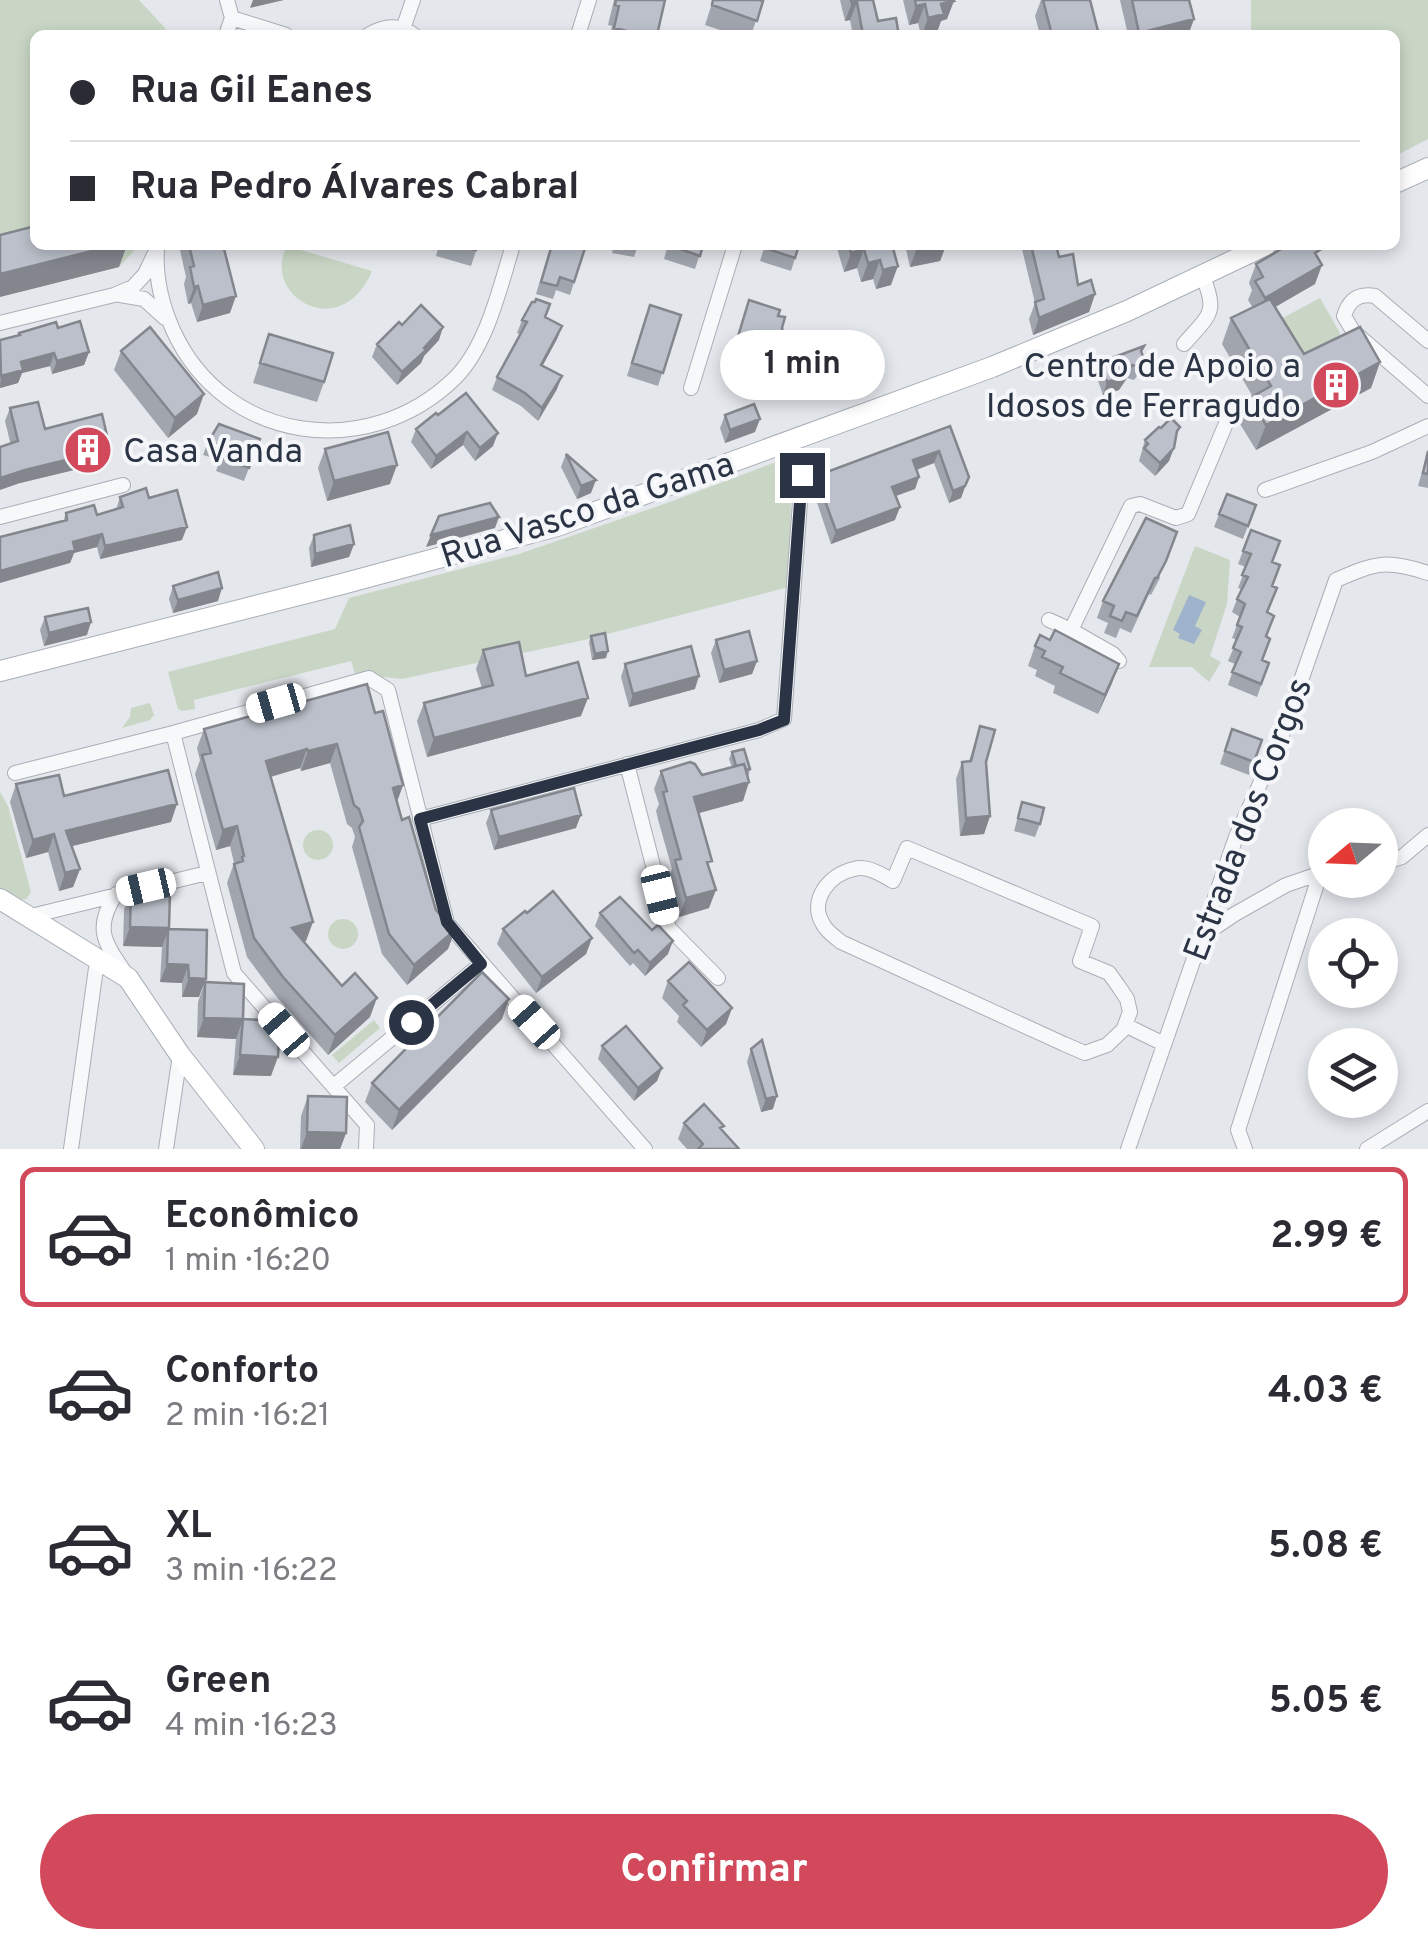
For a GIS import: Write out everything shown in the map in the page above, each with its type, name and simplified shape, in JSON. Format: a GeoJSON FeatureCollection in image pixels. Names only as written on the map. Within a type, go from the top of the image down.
{"type":"FeatureCollection","features":[{"type":"Feature","properties":{"kind":"street"},"geometry":{"type":"LineString","coordinates":[[227,0],[232,18],[228,30]]}},
{"type":"Feature","properties":{"kind":"street"},"geometry":{"type":"LineString","coordinates":[[408,30],[412,0]]}},
{"type":"Feature","properties":{"kind":"street"},"geometry":{"type":"LineString","coordinates":[[580,30],[589,0]]}},
{"type":"Feature","properties":{"kind":"street"},"geometry":{"type":"LineString","coordinates":[[232,18],[270,30]]}},
{"type":"Feature","properties":{"kind":"street"},"geometry":{"type":"LineString","coordinates":[[376,30],[402,30]]}},
{"type":"Feature","properties":{"kind":"street"},"geometry":{"type":"LineString","coordinates":[[1400,182],[1428,168]]}},
{"type":"Feature","properties":{"kind":"street"},"geometry":{"type":"LineString","coordinates":[[0,324],[114,296],[133,287],[145,274],[156,250]]}},
{"type":"Feature","properties":{"kind":"street"},"geometry":{"type":"LineString","coordinates":[[157,250],[158,285],[172,328],[201,376],[245,411],[312,430],[355,429],[394,418],[457,376],[479,343],[511,250]]}},
{"type":"Feature","properties":{"kind":"street"},"geometry":{"type":"LineString","coordinates":[[691,388],[733,250]]}},
{"type":"Feature","properties":{"kind":"street","name":"Rua Vasco da Gama"},"geometry":{"type":"LineString","coordinates":[[0,670],[557,526],[992,366],[1127,311],[1255,250]]}},
{"type":"Feature","properties":{"kind":"street"},"geometry":{"type":"LineString","coordinates":[[1184,344],[1210,315],[1212,297],[1202,275]]}},
{"type":"Feature","properties":{"kind":"street"},"geometry":{"type":"LineString","coordinates":[[1428,341],[1375,296],[1365,294],[1347,307],[1344,316],[1353,331],[1428,396]]}},
{"type":"Feature","properties":{"kind":"street"},"geometry":{"type":"LineString","coordinates":[[114,296],[144,299],[158,309],[172,328]]}},
{"type":"Feature","properties":{"kind":"street"},"geometry":{"type":"LineString","coordinates":[[1070,630],[1131,506],[1140,504],[1176,518],[1188,514],[1227,422]]}},
{"type":"Feature","properties":{"kind":"street"},"geometry":{"type":"LineString","coordinates":[[1265,490],[1372,452],[1428,426]]}},
{"type":"Feature","properties":{"kind":"street"},"geometry":{"type":"LineString","coordinates":[[420,819],[759,730],[784,720],[802,475]]}},
{"type":"Feature","properties":{"kind":"street"},"geometry":{"type":"LineString","coordinates":[[0,517],[124,485]]}},
{"type":"Feature","properties":{"kind":"street","name":"Estrada dos Corgos"},"geometry":{"type":"LineString","coordinates":[[1128,1149],[1236,837],[1282,735],[1336,580],[1374,564],[1407,566],[1428,573]]}},
{"type":"Feature","properties":{"kind":"street"},"geometry":{"type":"LineString","coordinates":[[1049,620],[1120,661]]}},
{"type":"Feature","properties":{"kind":"street"},"geometry":{"type":"LineString","coordinates":[[14,772],[370,678],[388,690],[447,922],[645,1149]]}},
{"type":"Feature","properties":{"kind":"street"},"geometry":{"type":"LineString","coordinates":[[173,733],[234,973],[368,1126],[366,1149]]}},
{"type":"Feature","properties":{"kind":"street"},"geometry":{"type":"LineString","coordinates":[[627,764],[668,928],[718,978]]}},
{"type":"Feature","properties":{"kind":"street"},"geometry":{"type":"LineString","coordinates":[[1398,858],[1428,835]]}},
{"type":"Feature","properties":{"kind":"street"},"geometry":{"type":"LineString","coordinates":[[1124,1028],[1130,1012],[1127,999],[1110,973],[1080,961],[1092,926],[907,848],[893,881],[874,870],[856,868],[821,891],[818,909],[823,926],[840,942],[1046,1036],[1086,1052],[1107,1045],[1124,1028],[1126,1026],[1164,1044]]}},
{"type":"Feature","properties":{"kind":"street"},"geometry":{"type":"LineString","coordinates":[[27,917],[207,872]]}},
{"type":"Feature","properties":{"kind":"street"},"geometry":{"type":"LineString","coordinates":[[1201,936],[1286,885],[1308,878]]}},
{"type":"Feature","properties":{"kind":"street"},"geometry":{"type":"LineString","coordinates":[[116,894],[104,912],[103,930],[110,950],[180,1055],[254,1149]]}},
{"type":"Feature","properties":{"kind":"street"},"geometry":{"type":"LineString","coordinates":[[0,898],[128,978]]}},
{"type":"Feature","properties":{"kind":"street"},"geometry":{"type":"LineString","coordinates":[[1245,1149],[1238,1130],[1315,898]]}},
{"type":"Feature","properties":{"kind":"street"},"geometry":{"type":"LineString","coordinates":[[71,1149],[97,961]]}},
{"type":"Feature","properties":{"kind":"street"},"geometry":{"type":"LineString","coordinates":[[334,1086],[481,964]]}},
{"type":"Feature","properties":{"kind":"street"},"geometry":{"type":"LineString","coordinates":[[166,1149],[180,1055]]}},
{"type":"Feature","properties":{"kind":"street"},"geometry":{"type":"LineString","coordinates":[[1367,1149],[1428,1111]]}},
{"type":"Feature","properties":{"kind":"green space"},"geometry":{"type":"Polygon","coordinates":[[[0,0],[139,0],[166,30],[30,30],[30,250],[133,252],[119,267],[0,297],[0,0]]]}},
{"type":"Feature","properties":{"kind":"green space"},"geometry":{"type":"Polygon","coordinates":[[[1251,0],[1428,0],[1428,139],[1400,153],[1400,30],[1251,30],[1251,0]]]}},
{"type":"Feature","properties":{"kind":"green space"},"geometry":{"type":"Polygon","coordinates":[[[286,250],[301,250],[372,271],[358,293],[342,305],[324,309],[308,305],[294,295],[285,281],[282,264],[286,250]]]}},
{"type":"Feature","properties":{"kind":"green space"},"geometry":{"type":"Polygon","coordinates":[[[1320,298],[1340,333],[1337,341],[1312,356],[1298,352],[1281,319],[1320,298]]]}},
{"type":"Feature","properties":{"kind":"green space"},"geometry":{"type":"Polygon","coordinates":[[[792,456],[789,587],[584,640],[402,679],[355,674],[351,661],[194,700],[195,709],[178,709],[168,672],[335,629],[349,598],[519,554],[792,456]]]}},
{"type":"Feature","properties":{"kind":"green space"},"geometry":{"type":"Polygon","coordinates":[[[1195,546],[1230,560],[1227,604],[1210,656],[1221,662],[1209,682],[1192,667],[1149,667],[1195,546]]]}},
{"type":"Feature","properties":{"kind":"green space"},"geometry":{"type":"Polygon","coordinates":[[[150,703],[154,715],[150,720],[122,728],[131,708],[150,703]]]}},
{"type":"Feature","properties":{"kind":"green space"},"geometry":{"type":"Polygon","coordinates":[[[0,792],[8,806],[31,892],[26,899],[14,901],[0,890],[0,792]]]}},
{"type":"Feature","properties":{"kind":"green space"},"geometry":{"type":"Polygon","coordinates":[[[318,830],[332,839],[333,845],[324,859],[318,860],[304,851],[303,845],[312,831],[318,830]]]}},
{"type":"Feature","properties":{"kind":"green space"},"geometry":{"type":"Polygon","coordinates":[[[343,919],[357,928],[358,934],[349,948],[343,949],[329,940],[328,934],[337,920],[343,919]]]}},
{"type":"Feature","properties":{"kind":"green space"},"geometry":{"type":"Polygon","coordinates":[[[374,1020],[380,1028],[339,1063],[332,1055],[374,1020]]]}},
{"type":"Feature","properties":{"kind":"water"},"geometry":{"type":"Polygon","coordinates":[[[1189,595],[1206,602],[1195,626],[1202,630],[1194,644],[1178,638],[1180,634],[1173,630],[1189,595]]]}},
{"type":"Feature","properties":{"kind":"building"},"geometry":{"type":"Polygon","coordinates":[[[616,0],[665,0],[658,30],[614,28],[619,6],[615,5],[616,0]]]}},
{"type":"Feature","properties":{"kind":"building"},"geometry":{"type":"Polygon","coordinates":[[[713,0],[763,1],[757,21],[712,5],[713,0]]]}},
{"type":"Feature","properties":{"kind":"building"},"geometry":{"type":"Polygon","coordinates":[[[851,0],[873,0],[878,21],[896,18],[898,30],[862,30],[857,2],[851,0]]]}},
{"type":"Feature","properties":{"kind":"building"},"geometry":{"type":"Polygon","coordinates":[[[915,0],[954,1],[941,4],[944,14],[928,18],[925,4],[916,6],[915,0]]]}},
{"type":"Feature","properties":{"kind":"building"},"geometry":{"type":"Polygon","coordinates":[[[1043,0],[1090,0],[1098,30],[1051,30],[1043,0]]]}},
{"type":"Feature","properties":{"kind":"building"},"geometry":{"type":"Polygon","coordinates":[[[1132,0],[1189,0],[1194,19],[1138,30],[1132,0]]]}},
{"type":"Feature","properties":{"kind":"building"},"geometry":{"type":"Polygon","coordinates":[[[30,227],[30,250],[96,250],[0,274],[0,235],[30,227]]]}},
{"type":"Feature","properties":{"kind":"building"},"geometry":{"type":"Polygon","coordinates":[[[190,250],[224,250],[236,296],[203,305],[198,286],[194,287],[190,267],[194,266],[190,250]]]}},
{"type":"Feature","properties":{"kind":"building"},"geometry":{"type":"Polygon","coordinates":[[[551,250],[584,250],[574,282],[560,277],[557,286],[541,282],[551,250]]]}},
{"type":"Feature","properties":{"kind":"building"},"geometry":{"type":"Polygon","coordinates":[[[771,250],[797,250],[795,258],[771,250]]]}},
{"type":"Feature","properties":{"kind":"building"},"geometry":{"type":"Polygon","coordinates":[[[864,250],[893,250],[898,266],[883,270],[880,260],[868,263],[864,250]]]}},
{"type":"Feature","properties":{"kind":"building"},"geometry":{"type":"Polygon","coordinates":[[[1032,250],[1057,250],[1059,257],[1073,254],[1078,285],[1091,280],[1095,294],[1039,318],[1035,302],[1044,299],[1032,250]]]}},
{"type":"Feature","properties":{"kind":"building"},"geometry":{"type":"Polygon","coordinates":[[[1280,250],[1320,250],[1315,253],[1322,265],[1265,298],[1255,281],[1263,277],[1256,264],[1280,250]]]}},
{"type":"Feature","properties":{"kind":"building"},"geometry":{"type":"Polygon","coordinates":[[[536,299],[550,304],[545,317],[562,326],[541,365],[562,376],[542,408],[497,377],[527,322],[522,320],[536,299]]]}},
{"type":"Feature","properties":{"kind":"building"},"geometry":{"type":"Polygon","coordinates":[[[1270,299],[1304,354],[1360,327],[1380,362],[1266,425],[1250,398],[1271,386],[1231,318],[1270,299]]]}},
{"type":"Feature","properties":{"kind":"building"},"geometry":{"type":"Polygon","coordinates":[[[749,300],[780,310],[778,316],[785,317],[782,328],[793,368],[771,362],[769,371],[731,360],[749,300]]]}},
{"type":"Feature","properties":{"kind":"building"},"geometry":{"type":"Polygon","coordinates":[[[421,305],[443,327],[402,372],[377,344],[421,305]]]}},
{"type":"Feature","properties":{"kind":"building"},"geometry":{"type":"Polygon","coordinates":[[[650,305],[681,315],[663,373],[632,363],[650,305]]]}},
{"type":"Feature","properties":{"kind":"building"},"geometry":{"type":"Polygon","coordinates":[[[80,321],[89,352],[57,361],[54,353],[21,362],[23,370],[1,376],[0,340],[56,322],[58,328],[80,321]]]}},
{"type":"Feature","properties":{"kind":"building"},"geometry":{"type":"Polygon","coordinates":[[[150,327],[204,394],[175,418],[121,351],[150,327]]]}},
{"type":"Feature","properties":{"kind":"building"},"geometry":{"type":"Polygon","coordinates":[[[269,334],[333,353],[324,382],[260,363],[269,334]]]}},
{"type":"Feature","properties":{"kind":"building"},"geometry":{"type":"Polygon","coordinates":[[[1144,346],[1144,359],[1139,367],[1132,365],[1123,377],[1107,382],[1101,362],[1144,346]]]}},
{"type":"Feature","properties":{"kind":"building"},"geometry":{"type":"Polygon","coordinates":[[[863,372],[866,384],[848,391],[844,378],[863,372]]]}},
{"type":"Feature","properties":{"kind":"building"},"geometry":{"type":"Polygon","coordinates":[[[466,393],[498,433],[480,448],[467,432],[436,456],[416,429],[466,393]]]}},
{"type":"Feature","properties":{"kind":"building"},"geometry":{"type":"Polygon","coordinates":[[[38,402],[45,429],[102,414],[111,453],[83,460],[82,456],[0,478],[0,447],[18,441],[10,408],[38,402]]]}},
{"type":"Feature","properties":{"kind":"building"},"geometry":{"type":"Polygon","coordinates":[[[754,404],[760,419],[730,430],[725,415],[754,404]]]}},
{"type":"Feature","properties":{"kind":"building"},"geometry":{"type":"Polygon","coordinates":[[[1171,418],[1180,427],[1174,448],[1160,463],[1144,448],[1148,444],[1145,440],[1171,418]]]}},
{"type":"Feature","properties":{"kind":"building"},"geometry":{"type":"Polygon","coordinates":[[[219,424],[260,439],[249,468],[220,458],[225,447],[208,442],[219,424]]]}},
{"type":"Feature","properties":{"kind":"building"},"geometry":{"type":"Polygon","coordinates":[[[950,426],[969,477],[965,486],[953,491],[939,451],[913,460],[919,477],[892,487],[900,507],[836,531],[816,476],[950,426]]]}},
{"type":"Feature","properties":{"kind":"building"},"geometry":{"type":"Polygon","coordinates":[[[388,432],[397,465],[334,481],[325,449],[388,432]]]}},
{"type":"Feature","properties":{"kind":"building"},"geometry":{"type":"Polygon","coordinates":[[[566,454],[596,480],[581,486],[566,454]]]}},
{"type":"Feature","properties":{"kind":"building"},"geometry":{"type":"Polygon","coordinates":[[[146,488],[149,498],[177,490],[187,527],[105,546],[102,534],[73,542],[75,550],[0,571],[0,537],[67,520],[66,513],[94,505],[97,515],[123,507],[120,497],[146,488]]]}},
{"type":"Feature","properties":{"kind":"building"},"geometry":{"type":"Polygon","coordinates":[[[1227,494],[1256,505],[1248,526],[1219,514],[1227,494]]]}},
{"type":"Feature","properties":{"kind":"building"},"geometry":{"type":"Polygon","coordinates":[[[490,503],[499,517],[431,535],[439,516],[490,503]]]}},
{"type":"Feature","properties":{"kind":"building"},"geometry":{"type":"Polygon","coordinates":[[[1146,518],[1177,532],[1137,616],[1126,612],[1122,621],[1110,616],[1114,606],[1103,601],[1146,518]]]}},
{"type":"Feature","properties":{"kind":"building"},"geometry":{"type":"Polygon","coordinates":[[[350,525],[354,544],[315,554],[314,535],[350,525]]]}},
{"type":"Feature","properties":{"kind":"building"},"geometry":{"type":"Polygon","coordinates":[[[1251,530],[1280,541],[1272,562],[1280,565],[1272,586],[1277,588],[1267,612],[1274,616],[1262,660],[1269,663],[1261,684],[1232,672],[1241,652],[1233,648],[1242,627],[1237,625],[1245,604],[1237,599],[1248,577],[1242,575],[1251,554],[1243,551],[1251,530]]]}},
{"type":"Feature","properties":{"kind":"building"},"geometry":{"type":"Polygon","coordinates":[[[218,572],[222,588],[178,600],[173,586],[218,572]]]}},
{"type":"Feature","properties":{"kind":"building"},"geometry":{"type":"Polygon","coordinates":[[[88,608],[91,622],[49,633],[45,617],[88,608]]]}},
{"type":"Feature","properties":{"kind":"building"},"geometry":{"type":"Polygon","coordinates":[[[1055,630],[1119,664],[1105,695],[1060,673],[1063,667],[1042,657],[1045,651],[1035,646],[1040,635],[1050,640],[1055,630]]]}},
{"type":"Feature","properties":{"kind":"building"},"geometry":{"type":"Polygon","coordinates":[[[749,631],[757,661],[724,670],[716,640],[749,631]]]}},
{"type":"Feature","properties":{"kind":"building"},"geometry":{"type":"Polygon","coordinates":[[[605,633],[608,651],[595,654],[591,636],[605,633]]]}},
{"type":"Feature","properties":{"kind":"building"},"geometry":{"type":"Polygon","coordinates":[[[519,642],[526,676],[578,662],[588,698],[434,738],[424,703],[493,685],[483,650],[519,642]]]}},
{"type":"Feature","properties":{"kind":"building"},"geometry":{"type":"Polygon","coordinates":[[[691,646],[699,676],[633,694],[625,664],[691,646]]]}},
{"type":"Feature","properties":{"kind":"building"},"geometry":{"type":"Polygon","coordinates":[[[367,684],[375,713],[383,711],[403,785],[393,788],[402,820],[409,817],[436,910],[455,930],[414,965],[389,934],[359,827],[363,821],[354,805],[337,744],[266,761],[313,922],[292,928],[342,986],[355,973],[377,998],[335,1035],[254,938],[234,864],[243,861],[244,856],[237,826],[223,830],[202,755],[211,753],[204,729],[367,684]]]}},
{"type":"Feature","properties":{"kind":"building"},"geometry":{"type":"Polygon","coordinates":[[[980,726],[995,730],[986,762],[990,816],[966,818],[962,762],[971,761],[980,726]]]}},
{"type":"Feature","properties":{"kind":"building"},"geometry":{"type":"Polygon","coordinates":[[[1232,729],[1262,740],[1254,762],[1225,751],[1232,729]]]}},
{"type":"Feature","properties":{"kind":"building"},"geometry":{"type":"Polygon","coordinates":[[[744,749],[750,769],[746,770],[744,764],[736,766],[732,752],[744,749]]]}},
{"type":"Feature","properties":{"kind":"building"},"geometry":{"type":"Polygon","coordinates":[[[690,762],[702,775],[744,764],[749,782],[694,797],[716,890],[686,898],[675,860],[681,859],[661,771],[690,762]]]}},
{"type":"Feature","properties":{"kind":"building"},"geometry":{"type":"Polygon","coordinates":[[[168,770],[177,804],[66,831],[80,869],[65,873],[54,834],[33,840],[16,784],[59,775],[64,796],[168,770]]]}},
{"type":"Feature","properties":{"kind":"building"},"geometry":{"type":"Polygon","coordinates":[[[574,788],[581,815],[499,837],[491,810],[574,788]]]}},
{"type":"Feature","properties":{"kind":"building"},"geometry":{"type":"Polygon","coordinates":[[[1022,802],[1044,808],[1040,824],[1018,818],[1022,802]]]}},
{"type":"Feature","properties":{"kind":"building"},"geometry":{"type":"Polygon","coordinates":[[[131,891],[170,892],[169,928],[130,927],[131,891]]]}},
{"type":"Feature","properties":{"kind":"building"},"geometry":{"type":"Polygon","coordinates":[[[553,891],[592,938],[542,977],[503,929],[553,891]]]}},
{"type":"Feature","properties":{"kind":"building"},"geometry":{"type":"Polygon","coordinates":[[[620,897],[652,930],[658,925],[673,941],[650,963],[638,950],[634,953],[600,913],[620,897]]]}},
{"type":"Feature","properties":{"kind":"building"},"geometry":{"type":"Polygon","coordinates":[[[168,929],[207,930],[206,979],[189,978],[188,965],[167,964],[168,929]]]}},
{"type":"Feature","properties":{"kind":"building"},"geometry":{"type":"Polygon","coordinates":[[[689,962],[732,1008],[707,1030],[683,1005],[687,1001],[668,981],[689,962]]]}},
{"type":"Feature","properties":{"kind":"building"},"geometry":{"type":"Polygon","coordinates":[[[482,972],[509,999],[399,1110],[372,1083],[482,972]]]}},
{"type":"Feature","properties":{"kind":"building"},"geometry":{"type":"Polygon","coordinates":[[[205,982],[244,984],[243,1019],[204,1018],[205,982]]]}},
{"type":"Feature","properties":{"kind":"building"},"geometry":{"type":"Polygon","coordinates":[[[243,1019],[280,1021],[278,1057],[240,1055],[243,1019]]]}},
{"type":"Feature","properties":{"kind":"building"},"geometry":{"type":"Polygon","coordinates":[[[626,1026],[662,1068],[638,1088],[602,1046],[626,1026]]]}},
{"type":"Feature","properties":{"kind":"building"},"geometry":{"type":"Polygon","coordinates":[[[762,1040],[777,1096],[766,1099],[751,1049],[762,1040]]]}},
{"type":"Feature","properties":{"kind":"building"},"geometry":{"type":"Polygon","coordinates":[[[308,1096],[347,1097],[346,1133],[307,1132],[308,1096]]]}},
{"type":"Feature","properties":{"kind":"building"},"geometry":{"type":"Polygon","coordinates":[[[704,1104],[739,1149],[698,1149],[703,1144],[684,1123],[704,1104]]]}},
{"type":"Feature","properties":{"kind":"place","name":"Centro de Apoio a Idosos de Ferragudo"},"geometry":{"type":"Point","coordinates":[1336,385]}},
{"type":"Feature","properties":{"kind":"place","name":"Casa Vanda"},"geometry":{"type":"Point","coordinates":[88,450]}},
{"type":"Feature","properties":{"kind":"route"},"geometry":{"type":"LineString","coordinates":[[411,1022],[481,964],[447,922],[420,819],[759,730],[784,720],[802,475]]}}]}
